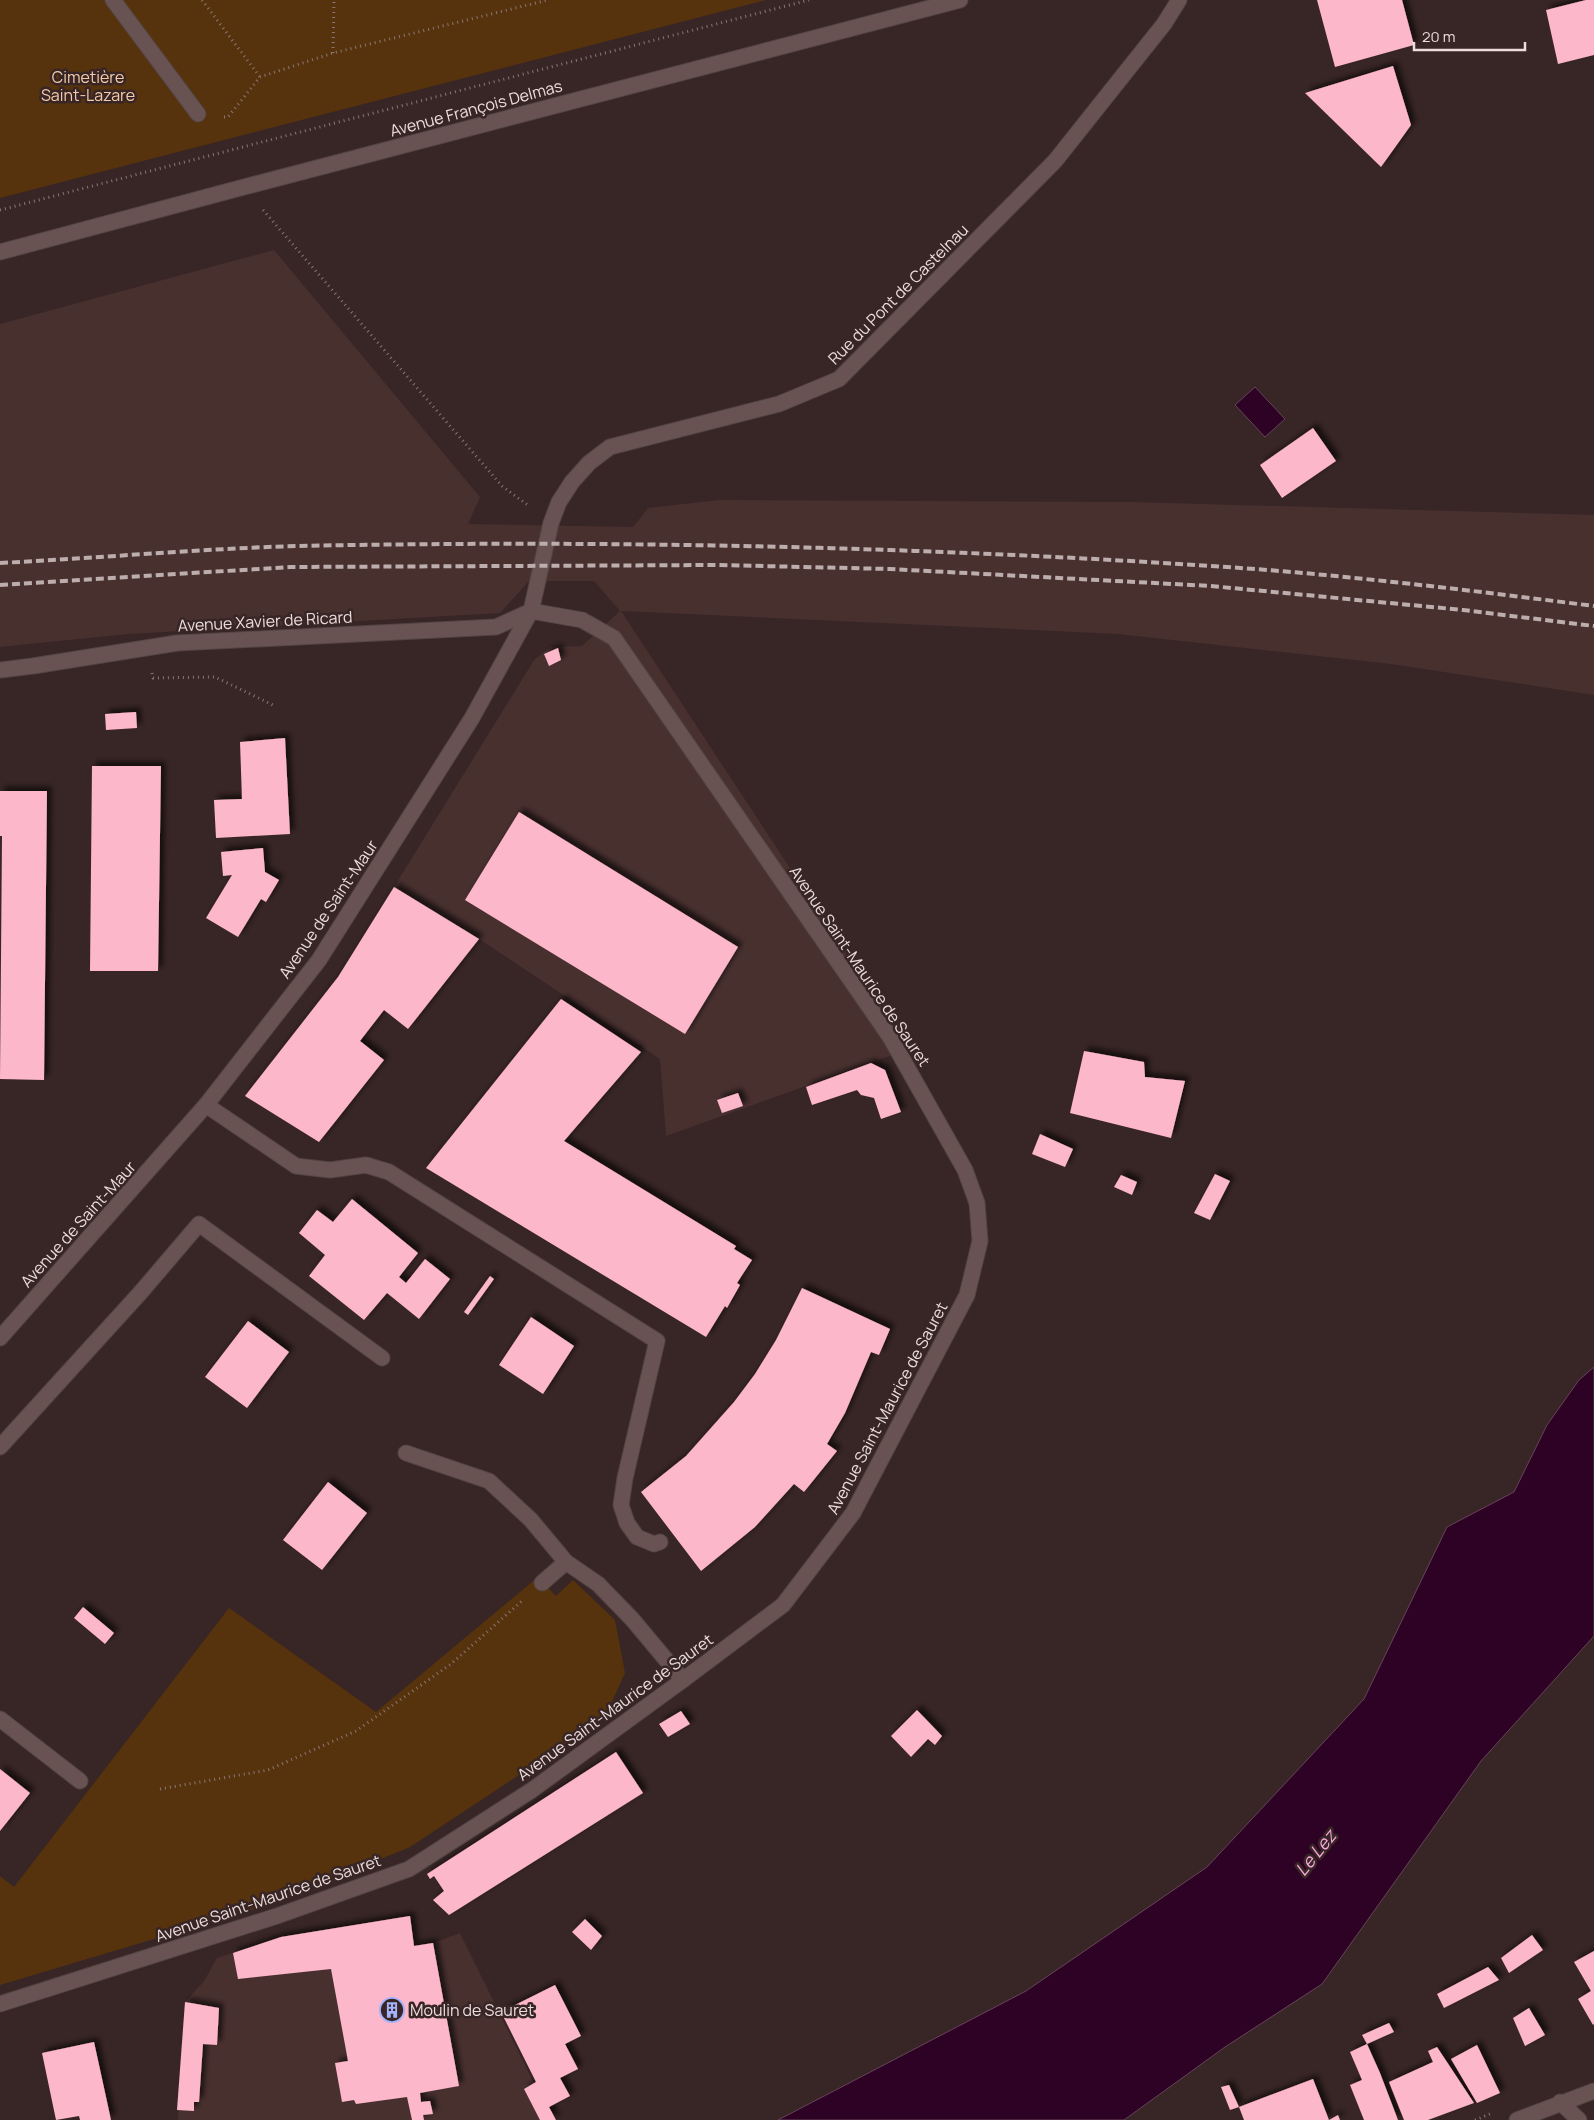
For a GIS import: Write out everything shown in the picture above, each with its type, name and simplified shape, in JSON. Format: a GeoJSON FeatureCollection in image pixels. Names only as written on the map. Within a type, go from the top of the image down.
{"type":"FeatureCollection","features":[{"type":"Feature","properties":{"kind":"street"},"geometry":{"type":"LineString","coordinates":[[113,0],[198,114]]}},
{"type":"Feature","properties":{"kind":"street","name":"Avenue François Delmas"},"geometry":{"type":"LineString","coordinates":[[0,252],[244,186],[960,0]]}},
{"type":"Feature","properties":{"kind":"street","name":"Rue du Pont de Castelnau"},"geometry":{"type":"LineString","coordinates":[[551,523],[559,502],[572,482],[589,463],[610,447],[780,404],[839,379],[1055,162],[1164,24],[1179,0]]}},
{"type":"Feature","properties":{"kind":"street","name":"Avenue de Saint-Maur"},"geometry":{"type":"LineString","coordinates":[[0,1338],[206,1105],[319,960],[472,718],[531,611],[551,523]]}},
{"type":"Feature","properties":{"kind":"street","name":"Avenue Xavier de Ricard"},"geometry":{"type":"LineString","coordinates":[[0,670],[177,643],[496,627],[531,611]]}},
{"type":"Feature","properties":{"kind":"street","name":"Avenue Saint-Maurice de Sauret"},"geometry":{"type":"LineString","coordinates":[[0,2004],[277,1916],[409,1869],[532,1790],[684,1680],[783,1605],[853,1513],[967,1295],[980,1242],[977,1203],[965,1170],[890,1037],[614,638],[582,620],[531,611]]}},
{"type":"Feature","properties":{"kind":"street"},"geometry":{"type":"LineString","coordinates":[[206,1105],[296,1166],[330,1170],[366,1165],[389,1172],[657,1341],[625,1478],[622,1504],[627,1523],[638,1538],[654,1544],[660,1542]]}},
{"type":"Feature","properties":{"kind":"street"},"geometry":{"type":"LineString","coordinates":[[0,1447],[141,1292],[199,1224],[382,1358]]}},
{"type":"Feature","properties":{"kind":"street"},"geometry":{"type":"LineString","coordinates":[[406,1453],[489,1481],[531,1520],[566,1562],[598,1584],[632,1619],[684,1680]]}},
{"type":"Feature","properties":{"kind":"street"},"geometry":{"type":"LineString","coordinates":[[542,1583],[566,1562]]}},
{"type":"Feature","properties":{"kind":"street"},"geometry":{"type":"LineString","coordinates":[[0,1719],[80,1781]]}},
{"type":"Feature","properties":{"kind":"street"},"geometry":{"type":"LineString","coordinates":[[1517,2120],[1560,2102],[1594,2091]]}},
{"type":"Feature","properties":{"kind":"street"},"geometry":{"type":"LineString","coordinates":[[1560,2102],[1579,2120]]}},
{"type":"Feature","properties":{"kind":"path"},"geometry":{"type":"LineString","coordinates":[[202,0],[260,77]]}},
{"type":"Feature","properties":{"kind":"path"},"geometry":{"type":"LineString","coordinates":[[333,53],[334,0]]}},
{"type":"Feature","properties":{"kind":"path"},"geometry":{"type":"LineString","coordinates":[[198,114],[228,117],[260,77],[333,53],[548,0]]}},
{"type":"Feature","properties":{"kind":"path"},"geometry":{"type":"LineString","coordinates":[[0,210],[809,0]]}},
{"type":"Feature","properties":{"kind":"path"},"geometry":{"type":"LineString","coordinates":[[244,186],[502,486],[551,523]]}},
{"type":"Feature","properties":{"kind":"path"},"geometry":{"type":"LineString","coordinates":[[215,677],[273,705]]}},
{"type":"Feature","properties":{"kind":"path"},"geometry":{"type":"LineString","coordinates":[[160,1790],[268,1770],[356,1730],[451,1664],[542,1583]]}},
{"type":"Feature","properties":{"kind":"shaded area"},"geometry":{"type":"Polygon","coordinates":[[[274,250],[480,497],[468,524],[633,527],[648,508],[719,500],[1133,502],[1594,515],[1594,695],[1391,664],[1118,634],[621,611],[909,1049],[666,1136],[660,1059],[479,939],[394,887],[534,660],[550,647],[582,646],[620,611],[594,581],[529,581],[500,613],[128,634],[0,647],[0,324],[274,250]]]}},
{"type":"Feature","properties":{"kind":"shaded area","name":"Moulin de Sauret"},"geometry":{"type":"Polygon","coordinates":[[[410,1916],[415,1946],[433,1943],[460,1933],[552,2120],[178,2120],[185,2002],[204,1981],[217,1958],[281,1937],[410,1916]]]}},
{"type":"Feature","properties":{"kind":"green space","name":"Cimetière Saint-Lazare"},"geometry":{"type":"Polygon","coordinates":[[[0,0],[766,0],[0,198],[0,0]]]}},
{"type":"Feature","properties":{"kind":"green space"},"geometry":{"type":"Polygon","coordinates":[[[538,1577],[556,1596],[573,1580],[615,1620],[625,1673],[604,1719],[410,1847],[271,1904],[0,1985],[0,1876],[14,1887],[229,1608],[376,1712],[538,1577]]]}},
{"type":"Feature","properties":{"kind":"water"},"geometry":{"type":"Polygon","coordinates":[[[1255,387],[1285,419],[1265,437],[1235,405],[1255,387]]]}},
{"type":"Feature","properties":{"kind":"water","name":"Le Lez"},"geometry":{"type":"Polygon","coordinates":[[[1594,1367],[1594,1636],[1481,1761],[1322,1984],[1225,2047],[1124,2120],[778,2120],[1026,1991],[1207,1867],[1364,1699],[1447,1527],[1514,1492],[1547,1425],[1579,1380],[1594,1367]]]}},
{"type":"Feature","properties":{"kind":"building"},"geometry":{"type":"Polygon","coordinates":[[[1317,0],[1402,0],[1414,45],[1335,67],[1317,0]]]}},
{"type":"Feature","properties":{"kind":"building"},"geometry":{"type":"Polygon","coordinates":[[[1586,0],[1594,0],[1594,55],[1558,64],[1546,10],[1586,0]]]}},
{"type":"Feature","properties":{"kind":"building"},"geometry":{"type":"Polygon","coordinates":[[[1393,66],[1411,125],[1381,167],[1305,93],[1393,66]]]}},
{"type":"Feature","properties":{"kind":"building"},"geometry":{"type":"Polygon","coordinates":[[[1313,428],[1336,461],[1282,498],[1260,465],[1313,428]]]}},
{"type":"Feature","properties":{"kind":"building"},"geometry":{"type":"Polygon","coordinates":[[[558,648],[561,660],[549,666],[544,654],[558,648]]]}},
{"type":"Feature","properties":{"kind":"building"},"geometry":{"type":"Polygon","coordinates":[[[136,712],[137,728],[106,730],[105,714],[136,712]]]}},
{"type":"Feature","properties":{"kind":"building"},"geometry":{"type":"Polygon","coordinates":[[[285,738],[290,834],[216,838],[214,800],[242,799],[240,742],[285,738]]]}},
{"type":"Feature","properties":{"kind":"building"},"geometry":{"type":"Polygon","coordinates":[[[92,766],[161,766],[158,971],[90,971],[92,766]]]}},
{"type":"Feature","properties":{"kind":"building"},"geometry":{"type":"Polygon","coordinates":[[[0,791],[47,791],[44,1080],[0,1079],[2,836],[0,836],[0,791]]]}},
{"type":"Feature","properties":{"kind":"building"},"geometry":{"type":"Polygon","coordinates":[[[519,812],[738,947],[685,1034],[465,900],[519,812]]]}},
{"type":"Feature","properties":{"kind":"building"},"geometry":{"type":"Polygon","coordinates":[[[263,848],[265,872],[279,880],[266,902],[261,899],[238,937],[206,918],[232,875],[223,876],[221,852],[263,848]]]}},
{"type":"Feature","properties":{"kind":"building"},"geometry":{"type":"Polygon","coordinates":[[[394,887],[479,939],[408,1029],[384,1010],[360,1041],[384,1060],[319,1142],[245,1096],[338,977],[394,887]]]}},
{"type":"Feature","properties":{"kind":"building"},"geometry":{"type":"Polygon","coordinates":[[[561,999],[641,1052],[564,1141],[736,1246],[734,1249],[752,1260],[737,1283],[740,1285],[727,1308],[725,1306],[706,1337],[426,1168],[561,999]]]}},
{"type":"Feature","properties":{"kind":"building"},"geometry":{"type":"Polygon","coordinates":[[[1084,1051],[1144,1062],[1145,1077],[1185,1081],[1171,1138],[1070,1113],[1084,1051]]]}},
{"type":"Feature","properties":{"kind":"building"},"geometry":{"type":"Polygon","coordinates":[[[871,1063],[885,1070],[901,1112],[881,1119],[874,1098],[861,1095],[857,1090],[812,1105],[806,1087],[871,1063]]]}},
{"type":"Feature","properties":{"kind":"building"},"geometry":{"type":"Polygon","coordinates":[[[738,1093],[743,1106],[722,1113],[717,1100],[738,1093]]]}},
{"type":"Feature","properties":{"kind":"building"},"geometry":{"type":"Polygon","coordinates":[[[1040,1134],[1073,1149],[1065,1167],[1032,1154],[1040,1134]]]}},
{"type":"Feature","properties":{"kind":"building"},"geometry":{"type":"Polygon","coordinates":[[[1215,1174],[1230,1181],[1210,1220],[1194,1213],[1215,1174]]]}},
{"type":"Feature","properties":{"kind":"building"},"geometry":{"type":"Polygon","coordinates":[[[1121,1175],[1137,1182],[1132,1195],[1114,1187],[1121,1175]]]}},
{"type":"Feature","properties":{"kind":"building"},"geometry":{"type":"Polygon","coordinates":[[[352,1199],[418,1253],[399,1277],[406,1283],[425,1259],[450,1279],[419,1319],[387,1293],[364,1320],[309,1276],[325,1255],[299,1233],[317,1210],[333,1222],[352,1199]]]}},
{"type":"Feature","properties":{"kind":"building"},"geometry":{"type":"Polygon","coordinates":[[[490,1276],[494,1279],[468,1315],[464,1312],[490,1276]]]}},
{"type":"Feature","properties":{"kind":"building"},"geometry":{"type":"Polygon","coordinates":[[[802,1288],[890,1329],[879,1355],[871,1352],[845,1413],[827,1444],[837,1451],[804,1492],[794,1484],[755,1527],[701,1571],[641,1492],[686,1456],[734,1402],[755,1374],[776,1340],[802,1288]]]}},
{"type":"Feature","properties":{"kind":"building"},"geometry":{"type":"Polygon","coordinates":[[[531,1317],[574,1346],[543,1394],[499,1365],[531,1317]]]}},
{"type":"Feature","properties":{"kind":"building"},"geometry":{"type":"Polygon","coordinates":[[[248,1321],[289,1352],[247,1408],[205,1377],[248,1321]]]}},
{"type":"Feature","properties":{"kind":"building"},"geometry":{"type":"Polygon","coordinates":[[[328,1482],[367,1513],[322,1570],[283,1540],[328,1482]]]}},
{"type":"Feature","properties":{"kind":"building"},"geometry":{"type":"Polygon","coordinates":[[[83,1607],[114,1633],[105,1644],[74,1618],[83,1607]]]}},
{"type":"Feature","properties":{"kind":"building"},"geometry":{"type":"Polygon","coordinates":[[[917,1710],[942,1736],[935,1745],[928,1739],[911,1757],[891,1736],[917,1710]]]}},
{"type":"Feature","properties":{"kind":"building"},"geometry":{"type":"Polygon","coordinates":[[[681,1711],[690,1724],[668,1737],[659,1724],[681,1711]]]}},
{"type":"Feature","properties":{"kind":"building"},"geometry":{"type":"Polygon","coordinates":[[[616,1752],[643,1793],[449,1915],[433,1900],[444,1891],[434,1876],[430,1879],[427,1874],[616,1752]]]}},
{"type":"Feature","properties":{"kind":"building"},"geometry":{"type":"Polygon","coordinates":[[[0,1769],[30,1793],[0,1831],[0,1769]]]}},
{"type":"Feature","properties":{"kind":"building","name":"Moulin de Sauret"},"geometry":{"type":"Polygon","coordinates":[[[410,1916],[414,1946],[433,1943],[459,2086],[420,2093],[421,2102],[430,2101],[433,2114],[423,2115],[424,2120],[412,2120],[407,2097],[356,2104],[354,2100],[342,2102],[335,2063],[348,2061],[331,1969],[238,1979],[233,1953],[281,1937],[410,1916]]]}},
{"type":"Feature","properties":{"kind":"building"},"geometry":{"type":"Polygon","coordinates":[[[585,1919],[602,1936],[591,1950],[572,1932],[585,1919]]]}},
{"type":"Feature","properties":{"kind":"building"},"geometry":{"type":"Polygon","coordinates":[[[1532,1935],[1543,1950],[1509,1973],[1501,1958],[1532,1935]]]}},
{"type":"Feature","properties":{"kind":"building"},"geometry":{"type":"Polygon","coordinates":[[[1594,1951],[1593,2025],[1578,1999],[1591,1991],[1574,1962],[1594,1951]]]}},
{"type":"Feature","properties":{"kind":"building"},"geometry":{"type":"Polygon","coordinates":[[[1488,1967],[1499,1980],[1444,2008],[1437,1994],[1488,1967]]]}},
{"type":"Feature","properties":{"kind":"building"},"geometry":{"type":"Polygon","coordinates":[[[555,1985],[581,2036],[565,2044],[578,2069],[560,2078],[570,2096],[549,2107],[556,2120],[540,2120],[524,2089],[536,2082],[501,2012],[555,1985]]]}},
{"type":"Feature","properties":{"kind":"building"},"geometry":{"type":"Polygon","coordinates":[[[185,2002],[219,2008],[217,2045],[203,2044],[199,2102],[194,2102],[194,2111],[177,2110],[185,2002]]]}},
{"type":"Feature","properties":{"kind":"building"},"geometry":{"type":"Polygon","coordinates":[[[1529,2008],[1545,2035],[1525,2046],[1513,2018],[1529,2008]]]}},
{"type":"Feature","properties":{"kind":"building"},"geometry":{"type":"Polygon","coordinates":[[[1389,2023],[1394,2032],[1367,2044],[1362,2035],[1389,2023]]]}},
{"type":"Feature","properties":{"kind":"building"},"geometry":{"type":"Polygon","coordinates":[[[94,2042],[111,2120],[80,2120],[79,2116],[56,2120],[42,2053],[94,2042]]]}},
{"type":"Feature","properties":{"kind":"building"},"geometry":{"type":"Polygon","coordinates":[[[1367,2044],[1398,2120],[1364,2120],[1350,2085],[1362,2080],[1350,2052],[1367,2044]]]}},
{"type":"Feature","properties":{"kind":"building"},"geometry":{"type":"Polygon","coordinates":[[[1477,2045],[1500,2093],[1477,2103],[1451,2059],[1477,2045]]]}},
{"type":"Feature","properties":{"kind":"building"},"geometry":{"type":"Polygon","coordinates":[[[1437,2047],[1474,2103],[1428,2120],[1404,2120],[1389,2082],[1433,2062],[1428,2051],[1437,2047]]]}},
{"type":"Feature","properties":{"kind":"building"},"geometry":{"type":"Polygon","coordinates":[[[1313,2079],[1329,2120],[1244,2120],[1239,2107],[1313,2079]]]}},
{"type":"Feature","properties":{"kind":"building"},"geometry":{"type":"Polygon","coordinates":[[[1229,2085],[1239,2107],[1230,2110],[1221,2087],[1229,2085]]]}},
{"type":"Feature","properties":{"kind":"building"},"geometry":{"type":"Polygon","coordinates":[[[1338,2115],[1340,2120],[1329,2120],[1338,2115]]]}},
{"type":"Feature","properties":{"kind":"railway"},"geometry":{"type":"LineString","coordinates":[[0,563],[222,549],[411,544],[640,544],[868,549],[1097,559],[1259,569],[1403,583],[1594,606]]}},
{"type":"Feature","properties":{"kind":"railway"},"geometry":{"type":"LineString","coordinates":[[0,585],[290,567],[718,565],[890,569],[1211,586],[1463,610],[1594,626]]}},
{"type":"Feature","properties":{"kind":"place","name":"Moulin de Sauret"},"geometry":{"type":"Point","coordinates":[392,2010]}}]}
